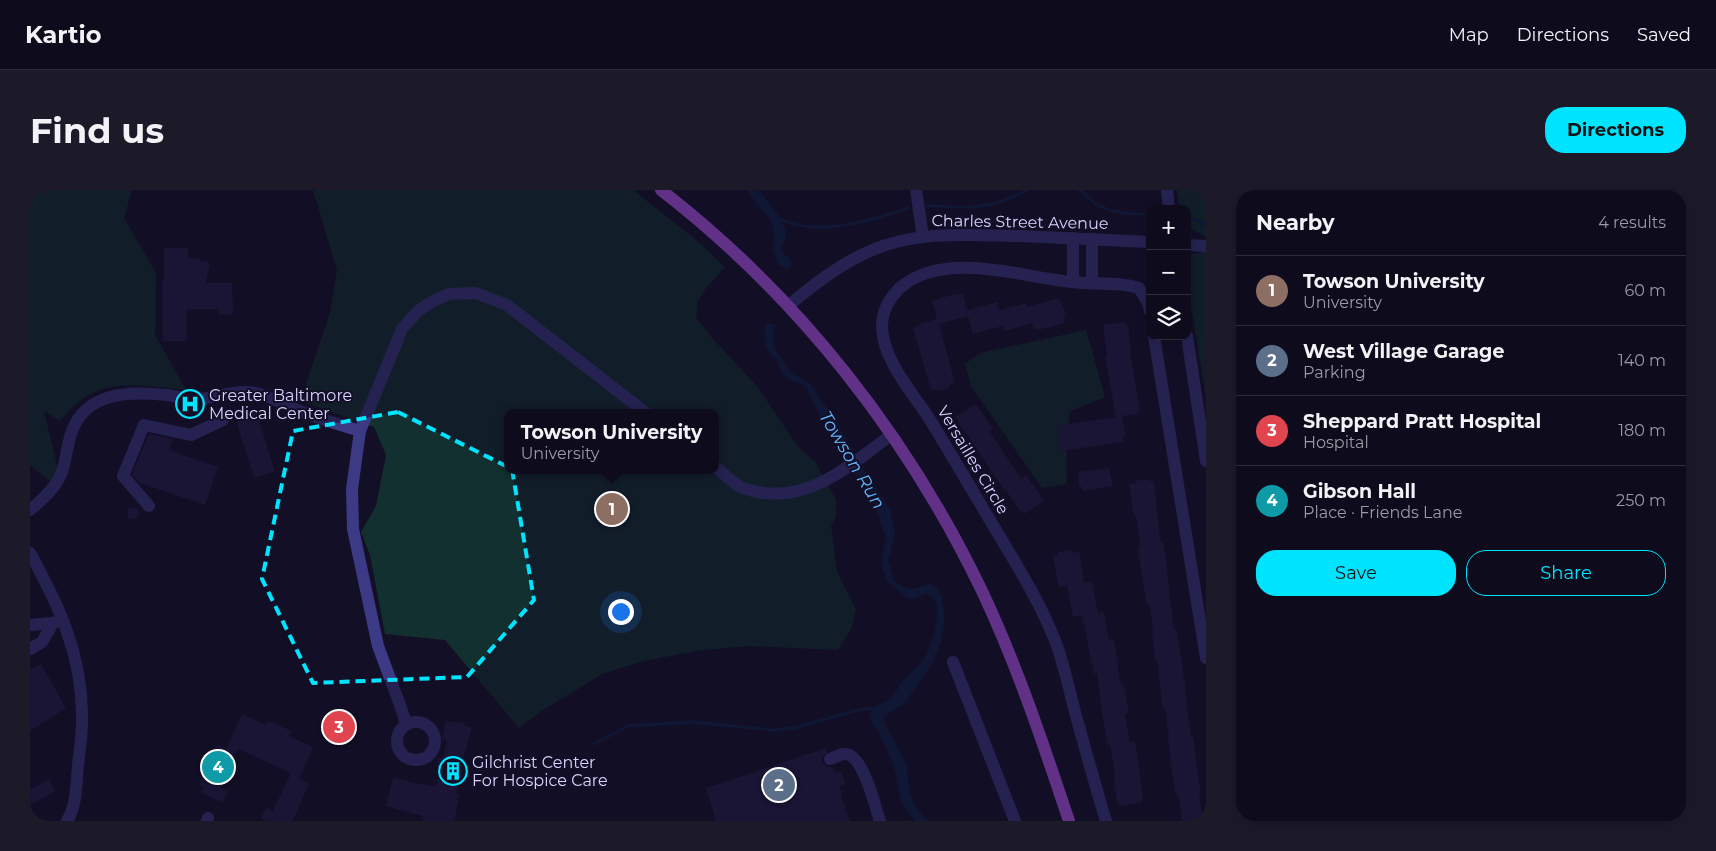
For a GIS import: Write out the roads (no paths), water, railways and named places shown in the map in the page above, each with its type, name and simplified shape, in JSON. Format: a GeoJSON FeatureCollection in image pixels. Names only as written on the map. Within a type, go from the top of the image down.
{"type":"FeatureCollection","features":[{"type":"Feature","properties":{"kind":"main road"},"geometry":{"type":"LineString","coordinates":[[661,190],[723,241],[788,306],[835,359],[892,435],[935,504],[982,592],[1018,676],[1069,821]]}},
{"type":"Feature","properties":{"kind":"street"},"geometry":{"type":"LineString","coordinates":[[916,190],[923,236]]}},
{"type":"Feature","properties":{"kind":"street"},"geometry":{"type":"LineString","coordinates":[[1166,190],[1168,205]]}},
{"type":"Feature","properties":{"kind":"street","name":"Charles Street Avenue"},"geometry":{"type":"LineString","coordinates":[[788,306],[810,287],[871,250],[923,236],[962,234],[1146,242]]}},
{"type":"Feature","properties":{"kind":"street"},"geometry":{"type":"LineString","coordinates":[[1073,238],[1073,282]]}},
{"type":"Feature","properties":{"kind":"street"},"geometry":{"type":"LineString","coordinates":[[1092,239],[1092,283]]}},
{"type":"Feature","properties":{"kind":"street"},"geometry":{"type":"LineString","coordinates":[[1191,245],[1206,246]]}},
{"type":"Feature","properties":{"kind":"street","name":"Versailles Circle"},"geometry":{"type":"LineString","coordinates":[[1106,821],[1056,643],[1044,614],[1020,570],[927,415],[898,373],[886,348],[882,328],[884,312],[889,299],[909,281],[921,274],[947,268],[977,268],[1073,282],[1128,284],[1139,288],[1146,300]]}},
{"type":"Feature","properties":{"kind":"street"},"geometry":{"type":"LineString","coordinates":[[406,723],[378,646],[353,529],[352,489],[360,431],[402,329],[418,312],[433,301],[449,294],[476,293],[507,305],[641,409]]}},
{"type":"Feature","properties":{"kind":"street"},"geometry":{"type":"LineString","coordinates":[[1155,340],[1206,658]]}},
{"type":"Feature","properties":{"kind":"street"},"geometry":{"type":"LineString","coordinates":[[1188,340],[1206,461]]}},
{"type":"Feature","properties":{"kind":"street"},"geometry":{"type":"LineString","coordinates":[[30,510],[59,478],[69,436],[81,416],[94,404],[114,396],[141,393],[195,400],[229,393],[255,393],[314,417],[360,431]]}},
{"type":"Feature","properties":{"kind":"street"},"geometry":{"type":"LineString","coordinates":[[149,506],[123,476],[144,425],[191,435],[223,420]]}},
{"type":"Feature","properties":{"kind":"street"},"geometry":{"type":"LineString","coordinates":[[719,469],[743,488],[767,494],[789,494],[801,491],[834,476],[892,435]]}},
{"type":"Feature","properties":{"kind":"street"},"geometry":{"type":"LineString","coordinates":[[30,553],[77,662],[82,726],[76,792],[67,821]]}},
{"type":"Feature","properties":{"kind":"street"},"geometry":{"type":"LineString","coordinates":[[30,625],[58,621]]}},
{"type":"Feature","properties":{"kind":"street"},"geometry":{"type":"LineString","coordinates":[[30,649],[42,642],[58,621]]}},
{"type":"Feature","properties":{"kind":"street"},"geometry":{"type":"LineString","coordinates":[[953,662],[1015,821]]}},
{"type":"Feature","properties":{"kind":"street"},"geometry":{"type":"LineString","coordinates":[[830,760],[844,754],[853,756],[858,762],[863,771],[880,821]]}},
{"type":"Feature","properties":{"kind":"water"},"geometry":{"type":"Polygon","coordinates":[[[747,190],[758,190],[783,224],[786,235],[782,250],[791,260],[791,266],[788,270],[778,264],[773,250],[774,235],[770,218],[747,190]]]}},
{"type":"Feature","properties":{"kind":"water","name":"Towson Run"},"geometry":{"type":"Polygon","coordinates":[[[769,323],[776,325],[773,337],[775,349],[791,373],[810,384],[832,415],[890,509],[895,535],[888,560],[894,581],[909,589],[931,584],[938,590],[941,596],[944,628],[935,657],[907,700],[885,715],[883,719],[907,766],[910,795],[914,804],[927,821],[915,821],[902,804],[894,766],[869,714],[892,696],[925,658],[935,631],[937,621],[936,605],[933,598],[927,594],[912,599],[905,596],[887,581],[882,560],[886,540],[875,505],[831,434],[811,399],[807,388],[799,382],[791,381],[781,372],[777,359],[766,347],[765,326],[769,323]]]}},
{"type":"Feature","properties":{"kind":"waterway"},"geometry":{"type":"LineString","coordinates":[[927,206],[963,207],[988,205],[1027,190]]}},
{"type":"Feature","properties":{"kind":"waterway"},"geometry":{"type":"LineString","coordinates":[[1079,190],[1104,208],[1130,214],[1146,214]]}},
{"type":"Feature","properties":{"kind":"waterway"},"geometry":{"type":"LineString","coordinates":[[778,218],[793,224],[809,227],[826,227],[861,222],[908,208]]}},
{"type":"Feature","properties":{"kind":"waterway"},"geometry":{"type":"LineString","coordinates":[[1191,219],[1206,226]]}},
{"type":"Feature","properties":{"kind":"waterway"},"geometry":{"type":"LineString","coordinates":[[594,744],[628,726],[692,722],[774,730],[794,728],[858,710],[870,708],[877,710]]}},
{"type":"Feature","properties":{"kind":"place","name":"Greater Baltimore Medical Center"},"geometry":{"type":"Point","coordinates":[190,404]}},
{"type":"Feature","properties":{"kind":"place","name":"Towson University"},"geometry":{"type":"Point","coordinates":[612,509]}},
{"type":"Feature","properties":{"kind":"place","name":"Sheppard Pratt Hospital"},"geometry":{"type":"Point","coordinates":[339,727]}},
{"type":"Feature","properties":{"kind":"place","name":"Gibson Hall"},"geometry":{"type":"Point","coordinates":[218,767]}},
{"type":"Feature","properties":{"kind":"place","name":"Gilchrist Center For Hospice Care"},"geometry":{"type":"Point","coordinates":[453,771]}},
{"type":"Feature","properties":{"kind":"place","name":"West Village Garage"},"geometry":{"type":"Point","coordinates":[779,785]}}]}
